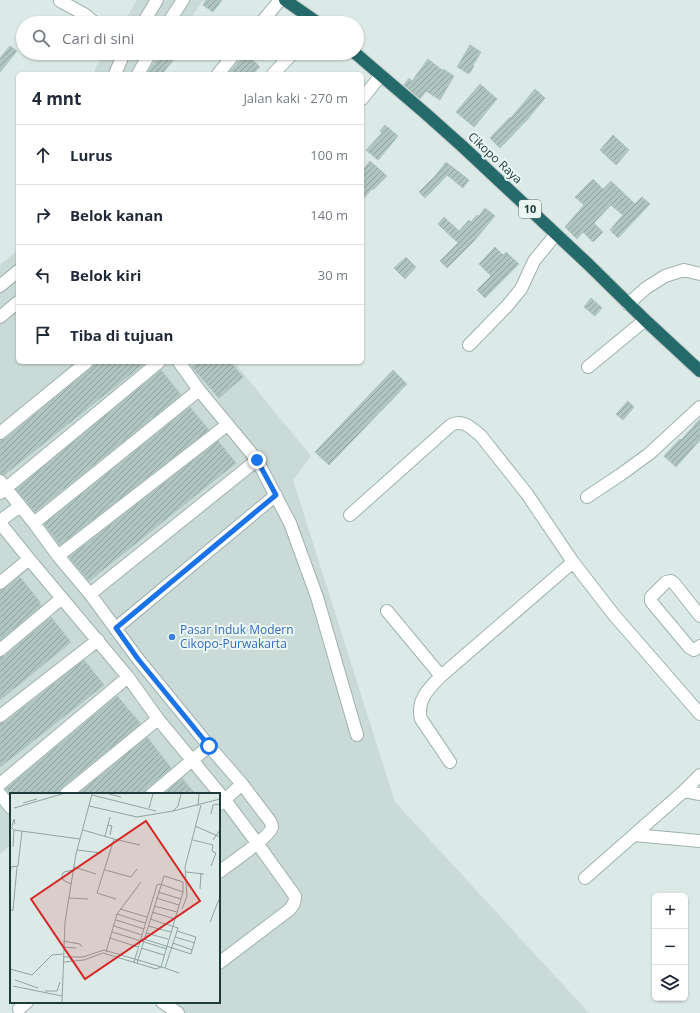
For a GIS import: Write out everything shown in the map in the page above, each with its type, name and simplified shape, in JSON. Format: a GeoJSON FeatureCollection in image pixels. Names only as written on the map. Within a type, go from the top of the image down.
{"type":"FeatureCollection","features":[{"type":"Feature","properties":{"kind":"highway"},"geometry":{"type":"LineString","coordinates":[[284,0],[308,16]]}},
{"type":"Feature","properties":{"kind":"highway","name":"Cikopo Raya"},"geometry":{"type":"LineString","coordinates":[[363,60],[430,117],[700,371]]}},
{"type":"Feature","properties":{"kind":"street"},"geometry":{"type":"LineString","coordinates":[[147,16],[157,0]]}},
{"type":"Feature","properties":{"kind":"street"},"geometry":{"type":"LineString","coordinates":[[173,16],[183,0]]}},
{"type":"Feature","properties":{"kind":"street"},"geometry":{"type":"LineString","coordinates":[[267,16],[280,0]]}},
{"type":"Feature","properties":{"kind":"street"},"geometry":{"type":"LineString","coordinates":[[60,1],[86,16]]}},
{"type":"Feature","properties":{"kind":"street"},"geometry":{"type":"LineString","coordinates":[[116,72],[120,60]]}},
{"type":"Feature","properties":{"kind":"street"},"geometry":{"type":"LineString","coordinates":[[139,72],[146,60]]}},
{"type":"Feature","properties":{"kind":"street"},"geometry":{"type":"LineString","coordinates":[[220,72],[230,60]]}},
{"type":"Feature","properties":{"kind":"street"},"geometry":{"type":"LineString","coordinates":[[275,72],[286,60]]}},
{"type":"Feature","properties":{"kind":"street"},"geometry":{"type":"LineString","coordinates":[[364,96],[381,75]]}},
{"type":"Feature","properties":{"kind":"street"},"geometry":{"type":"LineString","coordinates":[[469,345],[507,306],[521,289],[534,261],[556,234]]}},
{"type":"Feature","properties":{"kind":"street"},"geometry":{"type":"LineString","coordinates":[[628,304],[646,288],[665,276],[684,270],[700,274]]}},
{"type":"Feature","properties":{"kind":"street"},"geometry":{"type":"LineString","coordinates":[[0,286],[16,273]]}},
{"type":"Feature","properties":{"kind":"street"},"geometry":{"type":"LineString","coordinates":[[0,316],[16,304]]}},
{"type":"Feature","properties":{"kind":"street"},"geometry":{"type":"LineString","coordinates":[[588,367],[645,320]]}},
{"type":"Feature","properties":{"kind":"street"},"geometry":{"type":"LineString","coordinates":[[0,433],[84,364]]}},
{"type":"Feature","properties":{"kind":"street"},"geometry":{"type":"LineString","coordinates":[[156,364],[2,487],[34,523],[58,556],[90,594],[138,659],[242,784],[270,821],[272,828],[269,832],[220,871]]}},
{"type":"Feature","properties":{"kind":"street"},"geometry":{"type":"LineString","coordinates":[[180,364],[199,390],[257,460],[290,523],[317,597],[357,735]]}},
{"type":"Feature","properties":{"kind":"street"},"geometry":{"type":"LineString","coordinates":[[34,523],[199,390]]}},
{"type":"Feature","properties":{"kind":"street"},"geometry":{"type":"LineString","coordinates":[[587,497],[649,454],[700,407]]}},
{"type":"Feature","properties":{"kind":"street"},"geometry":{"type":"LineString","coordinates":[[350,515],[451,425],[457,422],[463,423],[472,428],[481,436],[528,494],[573,562],[614,615],[700,714]]}},
{"type":"Feature","properties":{"kind":"street"},"geometry":{"type":"LineString","coordinates":[[58,556],[227,424]]}},
{"type":"Feature","properties":{"kind":"street"},"geometry":{"type":"LineString","coordinates":[[90,594],[257,460]]}},
{"type":"Feature","properties":{"kind":"street"},"geometry":{"type":"LineString","coordinates":[[116,628],[276,495]]}},
{"type":"Feature","properties":{"kind":"street"},"geometry":{"type":"LineString","coordinates":[[20,506],[0,522],[128,677],[215,793]]}},
{"type":"Feature","properties":{"kind":"street"},"geometry":{"type":"LineString","coordinates":[[0,583],[29,559]]}},
{"type":"Feature","properties":{"kind":"street"},"geometry":{"type":"LineString","coordinates":[[450,762],[421,719],[419,712],[420,706],[429,688],[573,562]]}},
{"type":"Feature","properties":{"kind":"street"},"geometry":{"type":"LineString","coordinates":[[698,607],[674,583],[669,581],[666,582],[651,599],[653,604],[689,647],[694,650],[700,646]]}},
{"type":"Feature","properties":{"kind":"street"},"geometry":{"type":"LineString","coordinates":[[0,650],[62,598]]}},
{"type":"Feature","properties":{"kind":"street"},"geometry":{"type":"LineString","coordinates":[[387,611],[441,676]]}},
{"type":"Feature","properties":{"kind":"street"},"geometry":{"type":"LineString","coordinates":[[0,716],[98,640]]}},
{"type":"Feature","properties":{"kind":"street"},"geometry":{"type":"LineString","coordinates":[[0,784],[128,677]]}},
{"type":"Feature","properties":{"kind":"street"},"geometry":{"type":"LineString","coordinates":[[67,793],[158,719]]}},
{"type":"Feature","properties":{"kind":"street"},"geometry":{"type":"LineString","coordinates":[[153,793],[209,746]]}},
{"type":"Feature","properties":{"kind":"street"},"geometry":{"type":"LineString","coordinates":[[585,878],[684,791],[700,775]]}},
{"type":"Feature","properties":{"kind":"street"},"geometry":{"type":"LineString","coordinates":[[220,962],[289,910],[295,902],[293,892],[257,843],[222,803],[242,784]]}},
{"type":"Feature","properties":{"kind":"street"},"geometry":{"type":"LineString","coordinates":[[684,791],[700,794]]}},
{"type":"Feature","properties":{"kind":"street"},"geometry":{"type":"LineString","coordinates":[[0,794],[10,807]]}},
{"type":"Feature","properties":{"kind":"street"},"geometry":{"type":"LineString","coordinates":[[634,835],[700,841]]}},
{"type":"Feature","properties":{"kind":"street"},"geometry":{"type":"LineString","coordinates":[[163,1003],[178,1013]]}},
{"type":"Feature","properties":{"kind":"shaded area"},"geometry":{"type":"Polygon","coordinates":[[[137,0],[203,0],[193,16],[127,16],[137,0]]]}},
{"type":"Feature","properties":{"kind":"shaded area"},"geometry":{"type":"Polygon","coordinates":[[[101,60],[162,60],[154,72],[94,72],[101,60]]]}},
{"type":"Feature","properties":{"kind":"shaded area","name":"Pasar Induk Modern Cikopo-Purwakarta"},"geometry":{"type":"Polygon","coordinates":[[[16,252],[16,364],[236,364],[311,456],[293,480],[395,802],[589,1013],[173,1013],[158,1003],[220,1003],[220,793],[10,793],[10,848],[9,846],[0,854],[0,265],[16,252]]]}},
{"type":"Feature","properties":{"kind":"building"},"geometry":{"type":"Polygon","coordinates":[[[206,0],[222,0],[213,12],[203,5],[206,0]]]}},
{"type":"Feature","properties":{"kind":"building"},"geometry":{"type":"Polygon","coordinates":[[[470,45],[481,52],[469,74],[457,67],[470,45]]]}},
{"type":"Feature","properties":{"kind":"building"},"geometry":{"type":"Polygon","coordinates":[[[10,46],[16,50],[0,72],[0,58],[10,46]]]}},
{"type":"Feature","properties":{"kind":"building"},"geometry":{"type":"Polygon","coordinates":[[[428,59],[442,70],[443,69],[454,76],[440,100],[426,91],[420,99],[404,85],[409,78],[412,81],[428,59]]]}},
{"type":"Feature","properties":{"kind":"building"},"geometry":{"type":"Polygon","coordinates":[[[156,60],[173,60],[164,72],[148,72],[156,60]]]}},
{"type":"Feature","properties":{"kind":"building"},"geometry":{"type":"Polygon","coordinates":[[[240,60],[253,60],[260,67],[255,72],[230,72],[240,60]]]}},
{"type":"Feature","properties":{"kind":"building"},"geometry":{"type":"Polygon","coordinates":[[[480,84],[497,99],[474,127],[456,112],[480,84]]]}},
{"type":"Feature","properties":{"kind":"building"},"geometry":{"type":"Polygon","coordinates":[[[535,89],[545,98],[527,120],[500,148],[490,138],[510,117],[511,118],[535,89]]]}},
{"type":"Feature","properties":{"kind":"building"},"geometry":{"type":"Polygon","coordinates":[[[385,125],[398,136],[378,160],[366,150],[382,133],[380,131],[385,125]]]}},
{"type":"Feature","properties":{"kind":"building"},"geometry":{"type":"Polygon","coordinates":[[[613,135],[629,150],[616,165],[600,150],[613,135]]]}},
{"type":"Feature","properties":{"kind":"building"},"geometry":{"type":"Polygon","coordinates":[[[370,161],[387,176],[364,198],[364,168],[370,161]]]}},
{"type":"Feature","properties":{"kind":"building"},"geometry":{"type":"Polygon","coordinates":[[[446,162],[469,180],[463,188],[447,175],[425,198],[419,192],[446,162]]]}},
{"type":"Feature","properties":{"kind":"building"},"geometry":{"type":"Polygon","coordinates":[[[593,179],[603,189],[611,181],[635,204],[642,197],[650,204],[618,238],[610,230],[623,215],[611,205],[594,223],[603,232],[593,242],[583,232],[577,239],[565,227],[584,205],[575,197],[593,179]]]}},
{"type":"Feature","properties":{"kind":"building"},"geometry":{"type":"Polygon","coordinates":[[[485,208],[495,216],[474,241],[447,268],[440,261],[458,243],[438,224],[444,217],[459,231],[469,220],[471,222],[477,215],[479,216],[485,208]]]}},
{"type":"Feature","properties":{"kind":"building"},"geometry":{"type":"Polygon","coordinates":[[[495,247],[503,255],[506,252],[519,264],[485,298],[477,290],[491,276],[479,264],[495,247]]]}},
{"type":"Feature","properties":{"kind":"building"},"geometry":{"type":"Polygon","coordinates":[[[406,257],[416,267],[405,279],[394,268],[406,257]]]}},
{"type":"Feature","properties":{"kind":"building"},"geometry":{"type":"Polygon","coordinates":[[[591,298],[602,308],[595,316],[584,307],[591,298]]]}},
{"type":"Feature","properties":{"kind":"building"},"geometry":{"type":"Polygon","coordinates":[[[96,364],[143,364],[4,475],[0,474],[0,440],[5,439],[96,364]]]}},
{"type":"Feature","properties":{"kind":"building"},"geometry":{"type":"Polygon","coordinates":[[[196,364],[232,364],[243,377],[219,398],[192,367],[196,364]]]}},
{"type":"Feature","properties":{"kind":"building"},"geometry":{"type":"Polygon","coordinates":[[[161,370],[181,395],[35,512],[16,489],[161,370]]]}},
{"type":"Feature","properties":{"kind":"building"},"geometry":{"type":"Polygon","coordinates":[[[393,370],[407,384],[329,465],[315,452],[393,370]]]}},
{"type":"Feature","properties":{"kind":"building"},"geometry":{"type":"Polygon","coordinates":[[[628,401],[634,407],[623,420],[616,414],[628,401]]]}},
{"type":"Feature","properties":{"kind":"building"},"geometry":{"type":"Polygon","coordinates":[[[190,407],[209,430],[60,545],[44,524],[190,407]]]}},
{"type":"Feature","properties":{"kind":"building"},"geometry":{"type":"Polygon","coordinates":[[[700,419],[700,440],[676,467],[664,456],[700,419]]]}},
{"type":"Feature","properties":{"kind":"building"},"geometry":{"type":"Polygon","coordinates":[[[218,441],[236,463],[89,581],[69,557],[218,441]]]}},
{"type":"Feature","properties":{"kind":"building"},"geometry":{"type":"Polygon","coordinates":[[[20,577],[40,602],[39,603],[41,606],[0,640],[0,590],[5,589],[20,577]]]}},
{"type":"Feature","properties":{"kind":"building"},"geometry":{"type":"Polygon","coordinates":[[[51,617],[71,642],[0,700],[0,657],[5,656],[51,617]]]}},
{"type":"Feature","properties":{"kind":"building"},"geometry":{"type":"Polygon","coordinates":[[[84,660],[104,685],[0,767],[0,723],[5,722],[84,660]]]}},
{"type":"Feature","properties":{"kind":"building"},"geometry":{"type":"Polygon","coordinates":[[[117,696],[140,723],[61,788],[59,793],[10,794],[6,789],[117,696]]]}},
{"type":"Feature","properties":{"kind":"building"},"geometry":{"type":"Polygon","coordinates":[[[147,737],[171,768],[147,788],[145,793],[79,793],[147,737]]]}},
{"type":"Feature","properties":{"kind":"building"},"geometry":{"type":"Polygon","coordinates":[[[182,778],[194,793],[165,793],[182,778]]]}},
{"type":"Feature","properties":{"kind":"place","name":"Pasar Induk Modern Cikopo-Purwakarta"},"geometry":{"type":"Point","coordinates":[172,637]}},
{"type":"Feature","properties":{"kind":"route"},"geometry":{"type":"LineString","coordinates":[[209,746],[138,659],[116,628],[276,495],[257,460]]}}]}
